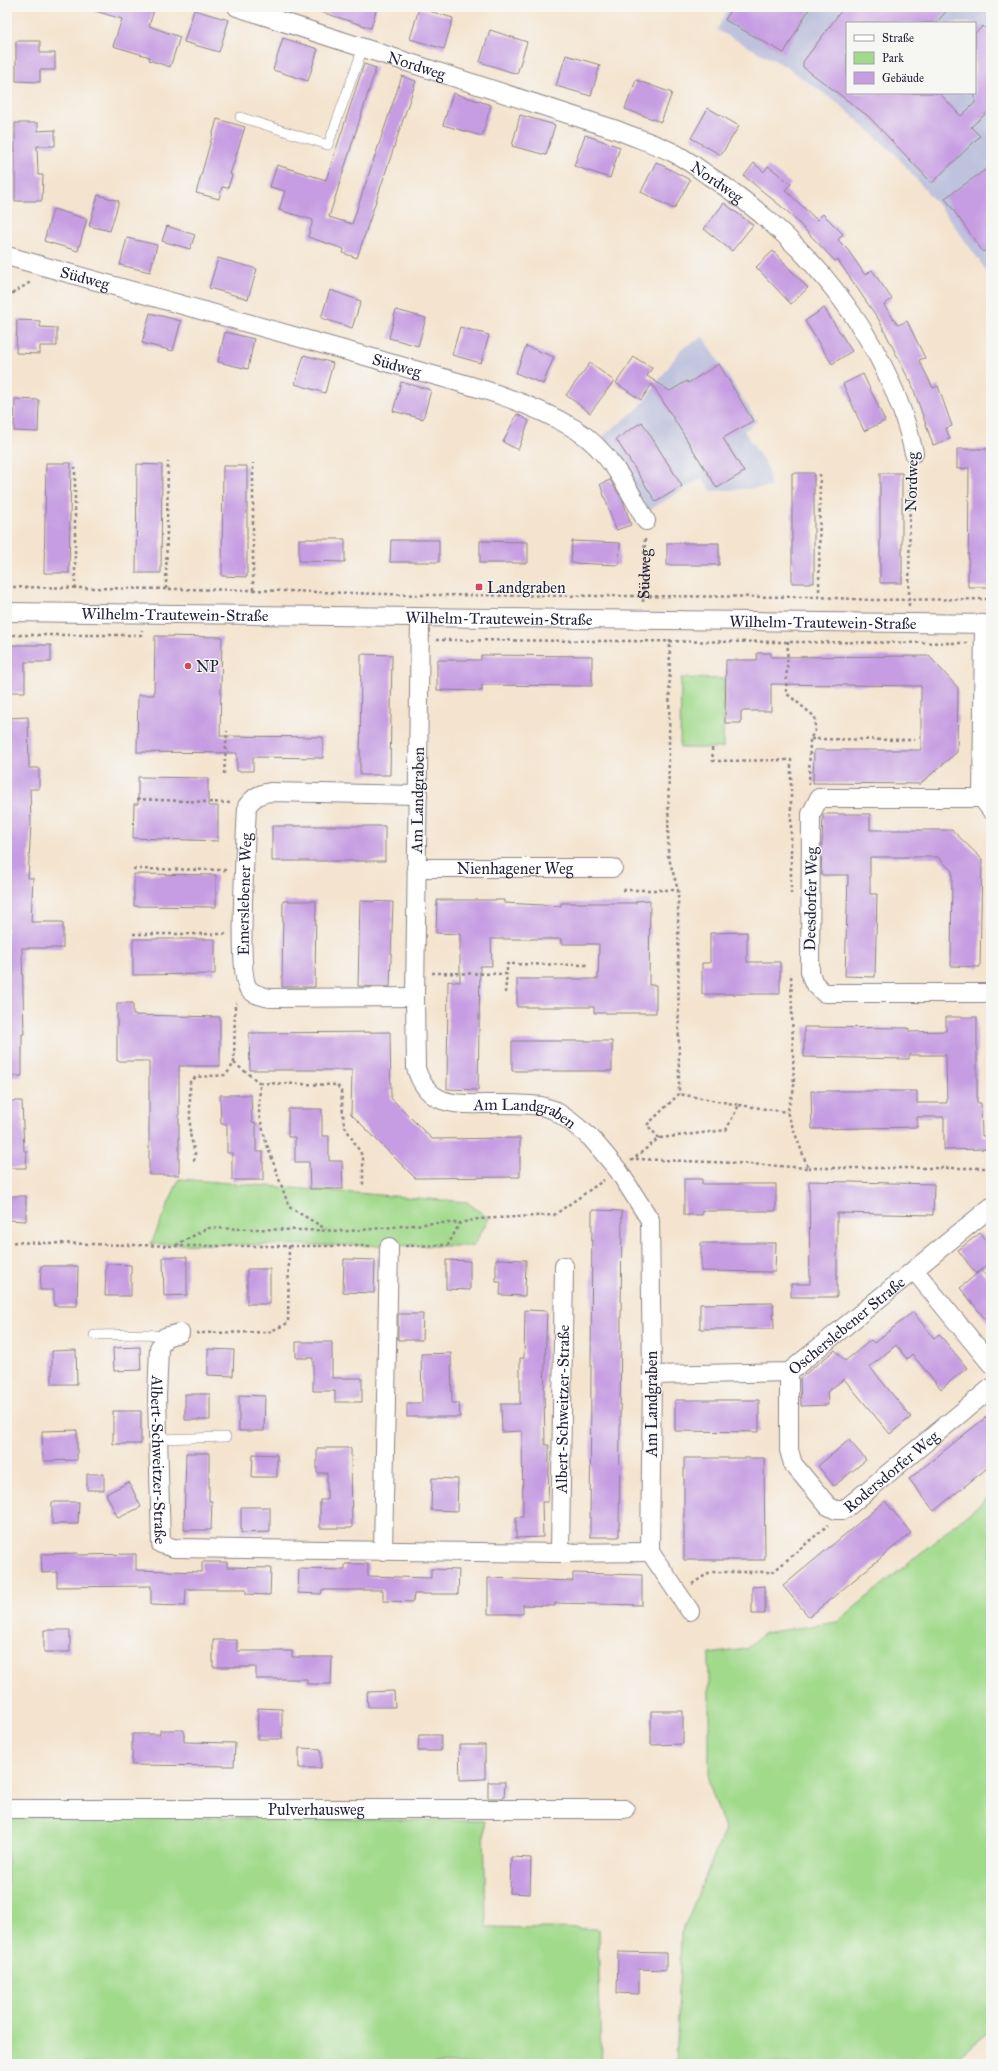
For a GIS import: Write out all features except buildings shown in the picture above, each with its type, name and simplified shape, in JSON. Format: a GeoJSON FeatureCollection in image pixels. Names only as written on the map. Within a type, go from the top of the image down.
{"type":"FeatureCollection","features":[{"type":"Feature","properties":{"kind":"street","name":"Nordweg"},"geometry":{"type":"LineString","coordinates":[[237,7],[618,130],[674,153],[741,196],[797,245],[832,286],[877,351],[898,401],[914,453]]}},
{"type":"Feature","properties":{"kind":"street","name":"Südweg"},"geometry":{"type":"LineString","coordinates":[[7,256],[242,321],[475,388],[540,410],[576,430],[605,455],[619,472],[646,521]]}},
{"type":"Feature","properties":{"kind":"street","name":"Wilhelm-Trautewein-Straße"},"geometry":{"type":"LineString","coordinates":[[7,612],[420,618],[670,618],[988,624]]}},
{"type":"Feature","properties":{"kind":"street","name":"Am Landgraben"},"geometry":{"type":"LineString","coordinates":[[420,618],[418,640],[418,795],[415,972],[416,1068],[419,1078],[434,1096],[445,1102],[460,1104],[526,1104],[554,1110],[591,1138],[618,1170],[650,1220],[652,1375],[650,1552]]}},
{"type":"Feature","properties":{"kind":"street"},"geometry":{"type":"LineString","coordinates":[[819,798],[987,804],[983,644],[988,624]]}},
{"type":"Feature","properties":{"kind":"street"},"geometry":{"type":"LineString","coordinates":[[247,806],[259,794],[270,792],[418,795]]}},
{"type":"Feature","properties":{"kind":"street","name":"Deesdorfer Weg"},"geometry":{"type":"LineString","coordinates":[[819,798],[811,814],[810,971],[813,982],[824,993],[991,993]]}},
{"type":"Feature","properties":{"kind":"street","name":"Emerslebener Weg"},"geometry":{"type":"LineString","coordinates":[[247,806],[243,934],[245,978],[248,988]]}},
{"type":"Feature","properties":{"kind":"street","name":"Nienhagener Weg"},"geometry":{"type":"LineString","coordinates":[[416,868],[613,868]]}},
{"type":"Feature","properties":{"kind":"street"},"geometry":{"type":"LineString","coordinates":[[248,988],[258,995],[270,998],[415,997]]}},
{"type":"Feature","properties":{"kind":"street","name":"Oscherslebener Straße"},"geometry":{"type":"LineString","coordinates":[[652,1375],[789,1372],[991,1207]]}},
{"type":"Feature","properties":{"kind":"street"},"geometry":{"type":"LineString","coordinates":[[384,1550],[389,1246]]}},
{"type":"Feature","properties":{"kind":"street","name":"Albert-Schweitzer-Straße"},"geometry":{"type":"LineString","coordinates":[[560,1553],[564,1266]]}},
{"type":"Feature","properties":{"kind":"street"},"geometry":{"type":"LineString","coordinates":[[914,1270],[991,1364]]}},
{"type":"Feature","properties":{"kind":"street","name":"Albert-Schweitzer-Straße"},"geometry":{"type":"LineString","coordinates":[[172,1335],[159,1348],[157,1397],[161,1544],[174,1548],[560,1553],[650,1552]]}},
{"type":"Feature","properties":{"kind":"street","name":"Rodersdorfer Weg"},"geometry":{"type":"LineString","coordinates":[[789,1372],[789,1450],[793,1464],[828,1506],[836,1510],[844,1510],[991,1388]]}},
{"type":"Feature","properties":{"kind":"street"},"geometry":{"type":"LineString","coordinates":[[650,1552],[690,1611]]}},
{"type":"Feature","properties":{"kind":"street","name":"Pulverhausweg"},"geometry":{"type":"LineString","coordinates":[[7,1809],[625,1809]]}},
{"type":"Feature","properties":{"kind":"lane"},"geometry":{"type":"LineString","coordinates":[[240,117],[328,145],[363,48]]}},
{"type":"Feature","properties":{"kind":"lane"},"geometry":{"type":"LineString","coordinates":[[94,1335],[172,1335]]}},
{"type":"Feature","properties":{"kind":"lane"},"geometry":{"type":"LineString","coordinates":[[159,1439],[226,1437]]}},
{"type":"Feature","properties":{"kind":"path"},"geometry":{"type":"LineString","coordinates":[[7,297],[52,268]]}},
{"type":"Feature","properties":{"kind":"path","name":"Nordweg"},"geometry":{"type":"LineString","coordinates":[[909,622],[910,469],[914,453]]}},
{"type":"Feature","properties":{"kind":"path"},"geometry":{"type":"LineString","coordinates":[[166,589],[168,462]]}},
{"type":"Feature","properties":{"kind":"path"},"geometry":{"type":"LineString","coordinates":[[253,463],[253,590]]}},
{"type":"Feature","properties":{"kind":"path"},"geometry":{"type":"LineString","coordinates":[[75,467],[75,589]]}},
{"type":"Feature","properties":{"kind":"path"},"geometry":{"type":"LineString","coordinates":[[819,597],[820,474]]}},
{"type":"Feature","properties":{"kind":"path","name":"Südweg"},"geometry":{"type":"LineString","coordinates":[[643,618],[646,521]]}},
{"type":"Feature","properties":{"kind":"path"},"geometry":{"type":"LineString","coordinates":[[7,587],[253,590],[417,595],[819,597],[909,600],[991,600]]}},
{"type":"Feature","properties":{"kind":"path"},"geometry":{"type":"LineString","coordinates":[[660,1138],[647,1125],[680,1094],[678,890],[668,855],[670,618]]}},
{"type":"Feature","properties":{"kind":"path"},"geometry":{"type":"LineString","coordinates":[[787,620],[788,642],[786,694],[815,717],[815,732],[810,739],[808,783],[819,798]]}},
{"type":"Feature","properties":{"kind":"path"},"geometry":{"type":"LineString","coordinates":[[418,640],[670,640],[983,644]]}},
{"type":"Feature","properties":{"kind":"path"},"geometry":{"type":"LineString","coordinates":[[224,774],[227,731]]}},
{"type":"Feature","properties":{"kind":"path"},"geometry":{"type":"LineString","coordinates":[[810,739],[915,740]]}},
{"type":"Feature","properties":{"kind":"path"},"geometry":{"type":"LineString","coordinates":[[712,748],[713,761],[791,760],[791,902]]}},
{"type":"Feature","properties":{"kind":"path"},"geometry":{"type":"LineString","coordinates":[[137,799],[226,802],[247,806]]}},
{"type":"Feature","properties":{"kind":"path"},"geometry":{"type":"LineString","coordinates":[[134,869],[244,870]]}},
{"type":"Feature","properties":{"kind":"path"},"geometry":{"type":"LineString","coordinates":[[623,890],[678,890]]}},
{"type":"Feature","properties":{"kind":"path"},"geometry":{"type":"LineString","coordinates":[[133,934],[243,934]]}},
{"type":"Feature","properties":{"kind":"path"},"geometry":{"type":"LineString","coordinates":[[505,993],[507,964],[590,965]]}},
{"type":"Feature","properties":{"kind":"path"},"geometry":{"type":"LineString","coordinates":[[791,965],[794,1089],[787,1112],[808,1168]]}},
{"type":"Feature","properties":{"kind":"path"},"geometry":{"type":"LineString","coordinates":[[415,972],[507,974]]}},
{"type":"Feature","properties":{"kind":"path"},"geometry":{"type":"LineString","coordinates":[[194,1161],[195,1153],[190,1134],[190,1082],[196,1077],[226,1075],[234,1063],[235,1006],[248,988]]}},
{"type":"Feature","properties":{"kind":"path"},"geometry":{"type":"LineString","coordinates":[[234,1063],[260,1083],[337,1085],[341,1091],[344,1125],[363,1157],[363,1185]]}},
{"type":"Feature","properties":{"kind":"path"},"geometry":{"type":"LineString","coordinates":[[260,1083],[259,1114],[266,1142],[289,1207],[326,1230]]}},
{"type":"Feature","properties":{"kind":"path"},"geometry":{"type":"LineString","coordinates":[[680,1094],[787,1112]]}},
{"type":"Feature","properties":{"kind":"path"},"geometry":{"type":"LineString","coordinates":[[176,1246],[208,1228],[350,1231],[435,1223],[460,1223],[478,1219],[554,1215],[635,1159],[660,1138],[726,1130],[739,1105]]}},
{"type":"Feature","properties":{"kind":"path"},"geometry":{"type":"LineString","coordinates":[[635,1159],[736,1162],[808,1168],[991,1168]]}},
{"type":"Feature","properties":{"kind":"path"},"geometry":{"type":"LineString","coordinates":[[7,1242],[176,1246],[448,1245],[460,1223]]}},
{"type":"Feature","properties":{"kind":"path"},"geometry":{"type":"LineString","coordinates":[[172,1335],[269,1332],[288,1323],[289,1246]]}},
{"type":"Feature","properties":{"kind":"path"},"geometry":{"type":"LineString","coordinates":[[678,1593],[710,1572],[773,1572],[844,1510]]}},
{"type":"Feature","properties":{"kind":"shaded area"},"geometry":{"type":"Polygon","coordinates":[[[729,7],[991,7],[991,277],[948,217],[895,154],[840,105],[785,66],[717,30],[729,7]]]}},
{"type":"Feature","properties":{"kind":"shaded area"},"geometry":{"type":"Polygon","coordinates":[[[703,337],[757,421],[744,431],[768,468],[770,487],[712,491],[702,478],[648,511],[603,436],[640,407],[682,348],[703,337]]]}},
{"type":"Feature","properties":{"kind":"shaded area"},"geometry":{"type":"Polygon","coordinates":[[[991,2054],[991,2064],[977,2064],[991,2054]]]}},
{"type":"Feature","properties":{"kind":"green space"},"geometry":{"type":"Polygon","coordinates":[[[681,678],[724,679],[723,748],[680,748],[681,678]]]}},
{"type":"Feature","properties":{"kind":"green space"},"geometry":{"type":"Polygon","coordinates":[[[179,1179],[467,1202],[489,1219],[473,1246],[151,1244],[179,1179]]]}},
{"type":"Feature","properties":{"kind":"green space"},"geometry":{"type":"Polygon","coordinates":[[[991,1495],[991,2030],[947,2064],[676,2064],[681,1935],[725,1829],[709,1784],[709,1654],[746,1649],[764,1633],[837,1622],[991,1495]]]}},
{"type":"Feature","properties":{"kind":"green space"},"geometry":{"type":"Polygon","coordinates":[[[7,1815],[484,1821],[486,1927],[598,1929],[601,2064],[7,2064],[7,1815]]]}},
{"type":"Feature","properties":{"kind":"place","name":"Landgraben"},"geometry":{"type":"Point","coordinates":[479,587]}},
{"type":"Feature","properties":{"kind":"place","name":"NP"},"geometry":{"type":"Point","coordinates":[188,666]}}]}
